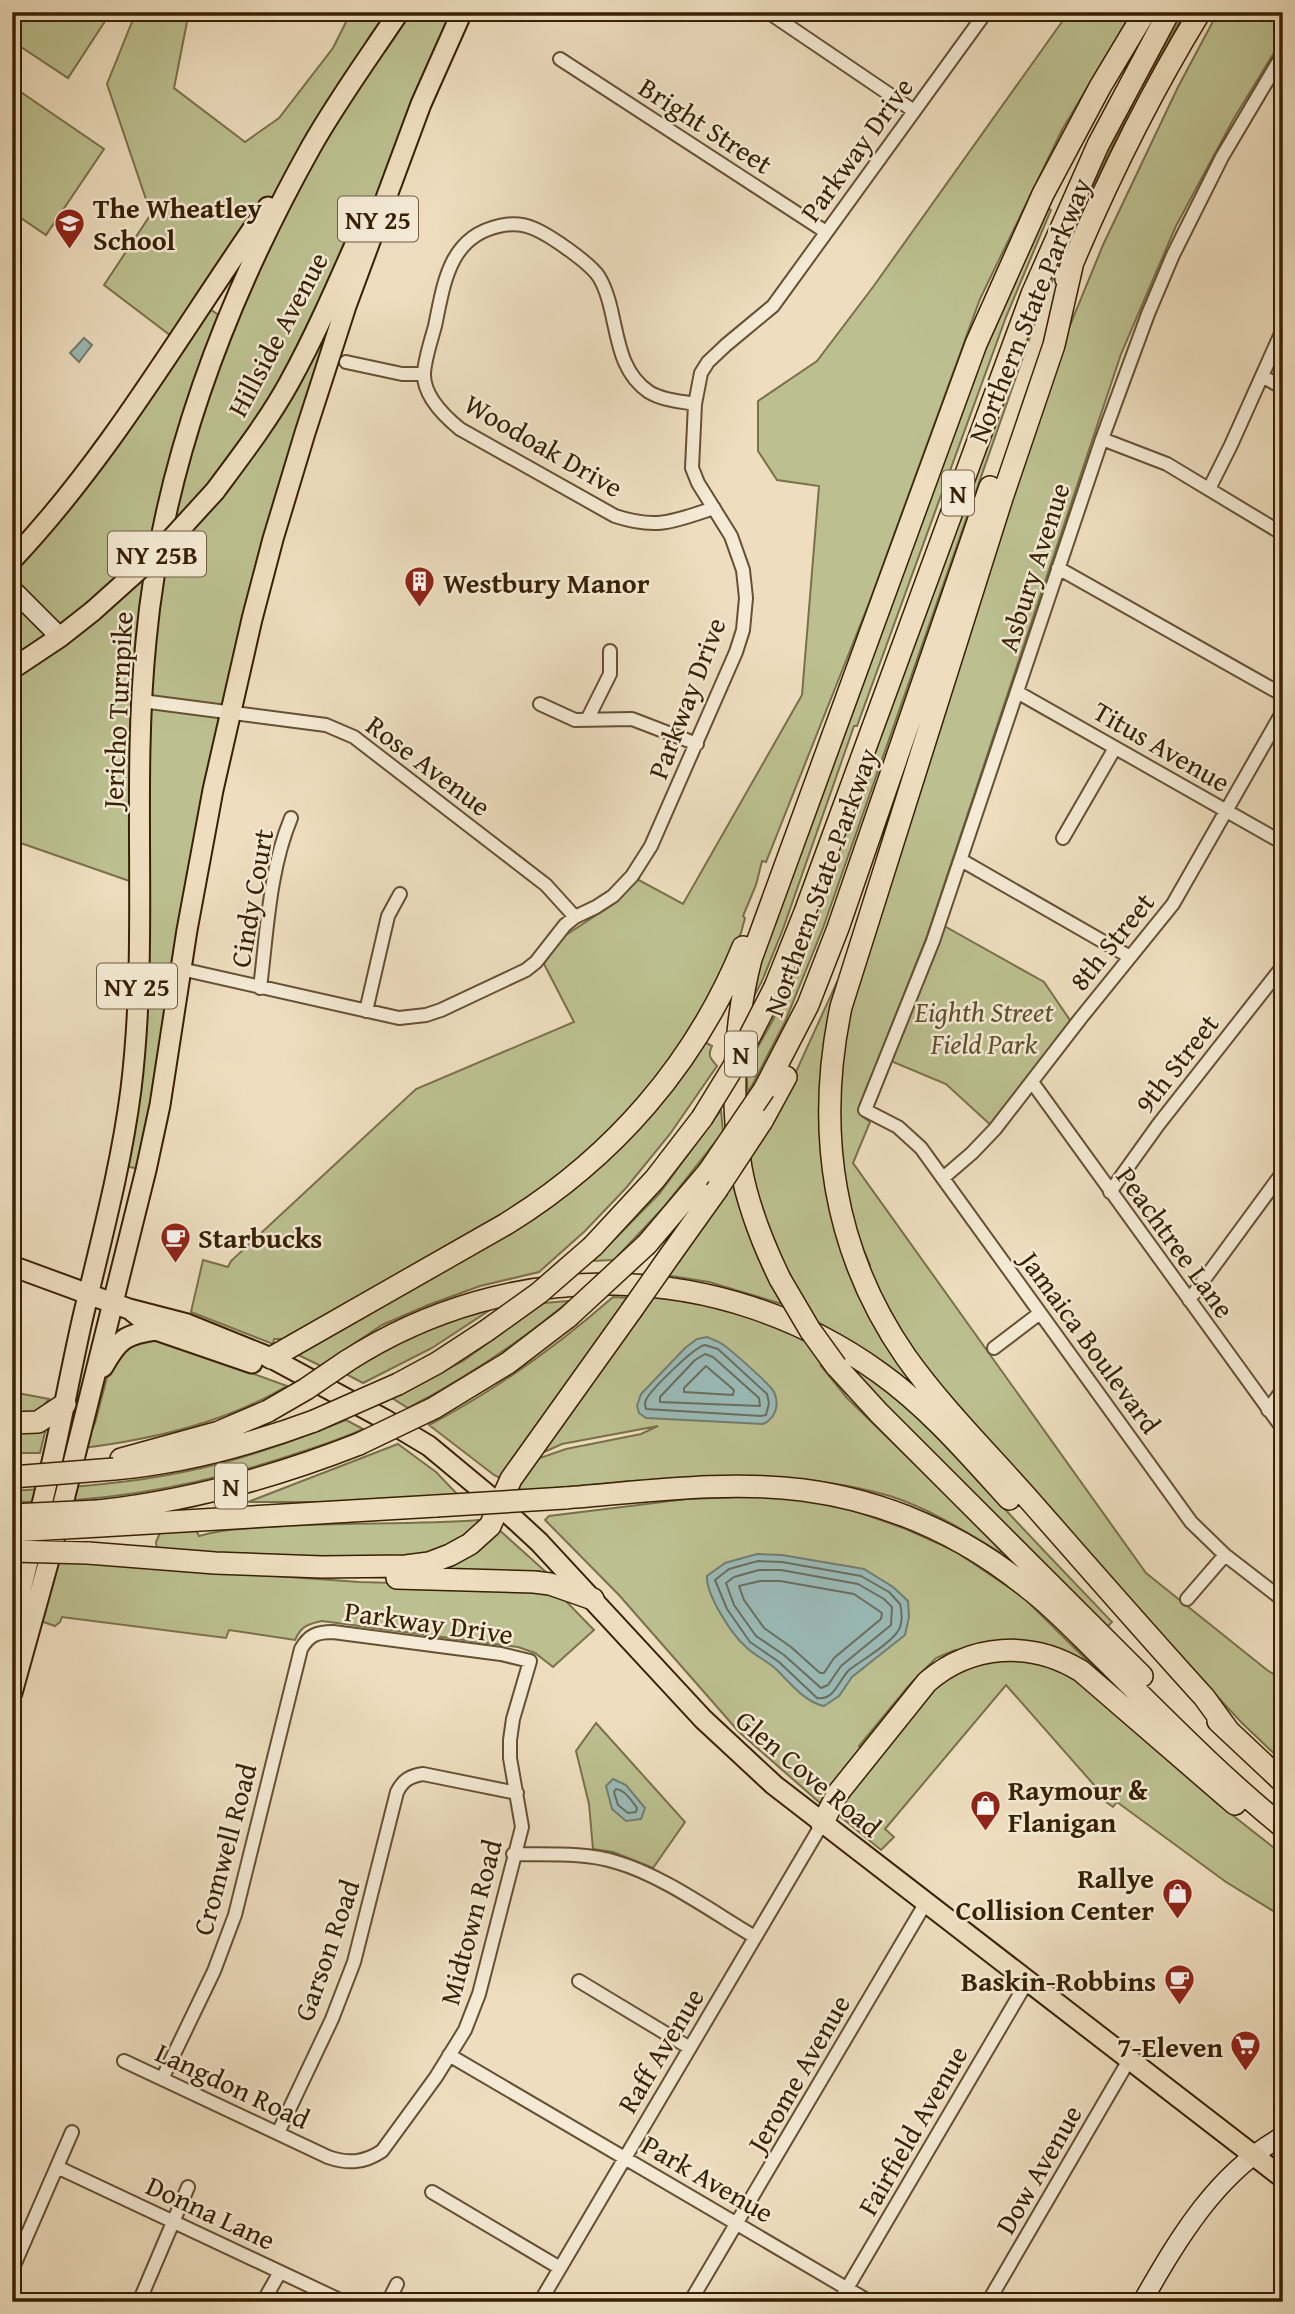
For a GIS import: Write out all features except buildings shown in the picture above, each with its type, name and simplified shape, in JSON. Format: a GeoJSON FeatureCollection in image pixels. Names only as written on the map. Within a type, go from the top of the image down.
{"type":"FeatureCollection","features":[{"type":"Feature","properties":{"kind":"highway"},"geometry":{"type":"LineString","coordinates":[[1145,12],[1071,139],[1007,269],[960,384],[758,938],[741,1000],[736,1088],[741,1168],[755,1221],[780,1279],[810,1330],[836,1366],[879,1413],[1203,1738],[1283,1813]]}},
{"type":"Feature","properties":{"kind":"highway","name":"Northern State Parkway"},"geometry":{"type":"LineString","coordinates":[[114,1465],[148,1466],[210,1454],[314,1421],[398,1384],[437,1363],[539,1293],[593,1245],[655,1179],[702,1118],[737,1061],[775,987],[1032,294],[1098,145],[1169,12]]}},
{"type":"Feature","properties":{"kind":"highway","name":"Northern State Parkway"},"geometry":{"type":"LineString","coordinates":[[12,1515],[99,1518],[229,1487],[298,1467],[359,1444],[434,1408],[508,1363],[605,1286],[647,1244],[709,1171],[764,1090],[808,1005],[838,928],[1031,369],[1072,266],[1132,137],[1200,12]]}},
{"type":"Feature","properties":{"kind":"highway"},"geometry":{"type":"LineString","coordinates":[[1072,266],[1054,345],[1006,485],[844,996],[831,1056],[828,1100],[830,1149],[838,1199],[852,1252],[881,1316],[906,1357],[940,1399],[1204,1697],[1228,1730]]}},
{"type":"Feature","properties":{"kind":"highway"},"geometry":{"type":"LineString","coordinates":[[271,1358],[538,1203],[585,1167],[634,1120],[677,1068],[716,1006],[750,932],[794,812],[827,749]]}},
{"type":"Feature","properties":{"kind":"highway"},"geometry":{"type":"LineString","coordinates":[[12,1551],[88,1553],[215,1563],[322,1567],[406,1566],[439,1559],[478,1538],[493,1522],[511,1479],[716,1191],[762,1121],[785,1079],[808,1005]]}},
{"type":"Feature","properties":{"kind":"highway"},"geometry":{"type":"LineString","coordinates":[[12,1477],[67,1473],[114,1465],[211,1435],[268,1411],[393,1334],[453,1309],[504,1295],[567,1285],[629,1283],[671,1288],[728,1300],[790,1321],[863,1361],[897,1386],[929,1414],[1198,1703],[1283,1782]]}},
{"type":"Feature","properties":{"kind":"highway"},"geometry":{"type":"LineString","coordinates":[[12,1423],[38,1422],[65,1404]]}},
{"type":"Feature","properties":{"kind":"highway"},"geometry":{"type":"LineString","coordinates":[[12,1531],[99,1518],[436,1506],[719,1487],[782,1488],[843,1497],[923,1522],[995,1563],[1044,1601],[1222,1774],[1283,1827]]}},
{"type":"Feature","properties":{"kind":"highway"},"geometry":{"type":"LineString","coordinates":[[322,1567],[376,1577],[543,1583],[593,1599]]}},
{"type":"Feature","properties":{"kind":"highway"},"geometry":{"type":"LineString","coordinates":[[822,1824],[838,1793],[927,1682],[951,1665],[970,1656],[997,1650],[1017,1650],[1051,1656],[1089,1677],[1198,1773],[1283,1841]]}},
{"type":"Feature","properties":{"kind":"main road","name":"Jericho Turnpike"},"geometry":{"type":"LineString","coordinates":[[89,1294],[123,1140],[135,1049],[145,642],[156,568],[172,490],[190,424],[219,340],[248,272],[313,144],[398,12]]}},
{"type":"Feature","properties":{"kind":"main road","name":"NY 25"},"geometry":{"type":"LineString","coordinates":[[12,1693],[92,1386],[121,1306],[158,1114],[202,849],[231,711],[273,539],[304,433],[346,306],[421,104],[462,12]]}},
{"type":"Feature","properties":{"kind":"main road","name":"Hillside Avenue"},"geometry":{"type":"LineString","coordinates":[[12,669],[93,611],[162,549],[215,491],[265,421],[298,366],[421,104]]}},
{"type":"Feature","properties":{"kind":"main road"},"geometry":{"type":"LineString","coordinates":[[12,560],[69,494],[140,401],[256,224],[313,144]]}},
{"type":"Feature","properties":{"kind":"main road"},"geometry":{"type":"LineString","coordinates":[[12,589],[60,637]]}},
{"type":"Feature","properties":{"kind":"main road","name":"Glen Cove Road"},"geometry":{"type":"LineString","coordinates":[[12,1266],[121,1306],[187,1324],[271,1358],[418,1439],[500,1505],[593,1599],[721,1737],[755,1769],[925,1904],[1283,2178]]}},
{"type":"Feature","properties":{"kind":"main road","name":"NY 25"},"geometry":{"type":"LineString","coordinates":[[12,1626],[89,1294]]}},
{"type":"Feature","properties":{"kind":"main road","name":"Glen Cove Road"},"geometry":{"type":"LineString","coordinates":[[121,1306],[156,1330],[323,1388]]}},
{"type":"Feature","properties":{"kind":"main road"},"geometry":{"type":"LineString","coordinates":[[92,1386],[120,1341],[134,1334],[156,1330]]}},
{"type":"Feature","properties":{"kind":"main road"},"geometry":{"type":"LineString","coordinates":[[1142,2302],[1197,2214],[1252,2155],[1283,2136]]}},
{"type":"Feature","properties":{"kind":"street"},"geometry":{"type":"LineString","coordinates":[[768,12],[915,111]]}},
{"type":"Feature","properties":{"kind":"street","name":"Parkway Drive"},"geometry":{"type":"LineString","coordinates":[[181,969],[399,1018],[426,1015],[526,971],[575,917],[613,896],[632,877],[662,825],[737,652],[745,617],[743,570],[732,536],[698,483],[692,468],[698,384],[708,362],[773,306],[986,12]]}},
{"type":"Feature","properties":{"kind":"street","name":"Asbury Avenue"},"geometry":{"type":"LineString","coordinates":[[865,1110],[933,941],[1102,439],[1147,314],[1222,157],[1283,54]]}},
{"type":"Feature","properties":{"kind":"street","name":"Bright Street"},"geometry":{"type":"LineString","coordinates":[[560,59],[826,232]]}},
{"type":"Feature","properties":{"kind":"street"},"geometry":{"type":"LineString","coordinates":[[346,362],[402,374],[424,374],[443,290],[453,261],[462,246],[487,229],[505,224],[521,225],[536,229],[587,263],[598,275],[605,290],[620,350],[639,383],[658,397],[695,404]]}},
{"type":"Feature","properties":{"kind":"street"},"geometry":{"type":"LineString","coordinates":[[1209,489],[1283,329]]}},
{"type":"Feature","properties":{"kind":"street","name":"Woodoak Drive"},"geometry":{"type":"LineString","coordinates":[[424,374],[430,395],[438,409],[460,429],[615,516],[639,523],[670,523],[715,508]]}},
{"type":"Feature","properties":{"kind":"street"},"geometry":{"type":"LineString","coordinates":[[1262,376],[1283,387]]}},
{"type":"Feature","properties":{"kind":"street"},"geometry":{"type":"LineString","coordinates":[[1102,439],[1157,459],[1283,534]]}},
{"type":"Feature","properties":{"kind":"street"},"geometry":{"type":"LineString","coordinates":[[1058,568],[1283,695]]}},
{"type":"Feature","properties":{"kind":"street"},"geometry":{"type":"LineString","coordinates":[[587,720],[610,674],[610,651]]}},
{"type":"Feature","properties":{"kind":"street","name":"Titus Avenue"},"geometry":{"type":"LineString","coordinates":[[1017,692],[1283,843]]}},
{"type":"Feature","properties":{"kind":"street","name":"Rose Avenue"},"geometry":{"type":"LineString","coordinates":[[142,701],[326,725],[354,737],[546,885],[575,917]]}},
{"type":"Feature","properties":{"kind":"street"},"geometry":{"type":"LineString","coordinates":[[540,704],[575,720],[632,719],[697,744]]}},
{"type":"Feature","properties":{"kind":"street","name":"8th Street"},"geometry":{"type":"LineString","coordinates":[[943,1178],[983,1142],[1173,904],[1283,711]]}},
{"type":"Feature","properties":{"kind":"street"},"geometry":{"type":"LineString","coordinates":[[1063,838],[1115,748]]}},
{"type":"Feature","properties":{"kind":"street","name":"Cindy Court"},"geometry":{"type":"LineString","coordinates":[[260,988],[268,917],[281,842],[291,818]]}},
{"type":"Feature","properties":{"kind":"street"},"geometry":{"type":"LineString","coordinates":[[961,860],[1130,957]]}},
{"type":"Feature","properties":{"kind":"street"},"geometry":{"type":"LineString","coordinates":[[366,1011],[387,916],[400,894]]}},
{"type":"Feature","properties":{"kind":"street","name":"9th Street"},"geometry":{"type":"LineString","coordinates":[[1110,1192],[1158,1125],[1283,966]]}},
{"type":"Feature","properties":{"kind":"street","name":"Peachtree Lane"},"geometry":{"type":"LineString","coordinates":[[1032,1082],[1283,1429]]}},
{"type":"Feature","properties":{"kind":"street","name":"Jamaica Boulevard"},"geometry":{"type":"LineString","coordinates":[[865,1110],[890,1122],[912,1138],[1191,1522],[1225,1555],[1283,1600]]}},
{"type":"Feature","properties":{"kind":"street"},"geometry":{"type":"LineString","coordinates":[[1189,1300],[1283,1172]]}},
{"type":"Feature","properties":{"kind":"street"},"geometry":{"type":"LineString","coordinates":[[994,1348],[1040,1313]]}},
{"type":"Feature","properties":{"kind":"street"},"geometry":{"type":"LineString","coordinates":[[1268,1410],[1283,1389]]}},
{"type":"Feature","properties":{"kind":"street"},"geometry":{"type":"LineString","coordinates":[[1187,1599],[1225,1555]]}},
{"type":"Feature","properties":{"kind":"street","name":"Parkway Drive"},"geometry":{"type":"LineString","coordinates":[[320,1632],[501,1654],[530,1661]]}},
{"type":"Feature","properties":{"kind":"street","name":"Cromwell Road"},"geometry":{"type":"LineString","coordinates":[[162,2079],[214,1971],[235,1915],[301,1649],[307,1639],[320,1632]]}},
{"type":"Feature","properties":{"kind":"street","name":"Midtown Road"},"geometry":{"type":"LineString","coordinates":[[322,2154],[340,2161],[355,2162],[371,2158],[382,2151],[465,2030],[479,1994],[522,1827],[510,1758],[510,1740],[513,1719],[530,1661]]}},
{"type":"Feature","properties":{"kind":"street","name":"Garson Road"},"geometry":{"type":"LineString","coordinates":[[278,2133],[332,2019],[354,1962],[397,1792],[407,1779],[423,1774],[517,1793]]}},
{"type":"Feature","properties":{"kind":"street","name":"Raff Avenue"},"geometry":{"type":"LineString","coordinates":[[540,2302],[822,1824]]}},
{"type":"Feature","properties":{"kind":"street"},"geometry":{"type":"LineString","coordinates":[[513,1854],[585,1856],[615,1861],[661,1882],[755,1937]]}},
{"type":"Feature","properties":{"kind":"street","name":"Jerome Avenue"},"geometry":{"type":"LineString","coordinates":[[690,2302],[925,1904]]}},
{"type":"Feature","properties":{"kind":"street"},"geometry":{"type":"LineString","coordinates":[[579,1981],[690,2048]]}},
{"type":"Feature","properties":{"kind":"street","name":"Fairfield Avenue"},"geometry":{"type":"LineString","coordinates":[[839,2302],[1027,1982]]}},
{"type":"Feature","properties":{"kind":"street","name":"Park Avenue"},"geometry":{"type":"LineString","coordinates":[[449,2055],[870,2302]]}},
{"type":"Feature","properties":{"kind":"street","name":"Dow Avenue"},"geometry":{"type":"LineString","coordinates":[[988,2302],[1129,2060]]}},
{"type":"Feature","properties":{"kind":"street","name":"Langdon Road"},"geometry":{"type":"LineString","coordinates":[[124,2061],[322,2154]]}},
{"type":"Feature","properties":{"kind":"street"},"geometry":{"type":"LineString","coordinates":[[12,2270],[72,2132]]}},
{"type":"Feature","properties":{"kind":"street","name":"Donna Lane"},"geometry":{"type":"LineString","coordinates":[[57,2167],[344,2302]]}},
{"type":"Feature","properties":{"kind":"street"},"geometry":{"type":"LineString","coordinates":[[139,2302],[188,2187]]}},
{"type":"Feature","properties":{"kind":"street"},"geometry":{"type":"LineString","coordinates":[[432,2192],[560,2268]]}},
{"type":"Feature","properties":{"kind":"street"},"geometry":{"type":"LineString","coordinates":[[263,2302],[280,2272]]}},
{"type":"Feature","properties":{"kind":"street"},"geometry":{"type":"LineString","coordinates":[[388,2302],[397,2284]]}},
{"type":"Feature","properties":{"kind":"green space"},"geometry":{"type":"Polygon","coordinates":[[[12,12],[111,12],[68,78],[12,41],[12,12]]]}},
{"type":"Feature","properties":{"kind":"green space"},"geometry":{"type":"Polygon","coordinates":[[[136,12],[189,12],[174,88],[245,142],[279,118],[333,48],[351,12],[462,12],[320,323],[337,335],[273,539],[146,1170],[118,1165],[138,884],[12,840],[12,560],[179,342],[104,285],[151,214],[107,84],[136,12]],[[268,228],[204,305],[226,320],[268,228]]]}},
{"type":"Feature","properties":{"kind":"green space"},"geometry":{"type":"Polygon","coordinates":[[[1069,12],[1132,12],[1062,130],[980,299],[869,603],[766,862],[762,861],[756,885],[743,916],[745,918],[741,933],[704,1009],[667,1066],[623,1120],[561,1177],[492,1223],[283,1342],[282,1339],[274,1339],[273,1344],[191,1312],[203,1260],[228,1267],[231,1261],[416,1089],[574,1022],[544,964],[560,939],[610,906],[637,879],[683,904],[802,695],[819,486],[777,480],[758,451],[758,401],[817,361],[1069,12]]]}},
{"type":"Feature","properties":{"kind":"green space"},"geometry":{"type":"Polygon","coordinates":[[[1180,12],[1185,12],[1138,94],[1084,204],[1036,320],[823,928],[785,1022],[748,1093],[746,1068],[774,1018],[799,959],[1033,319],[1082,202],[1135,92],[1180,12]]]}},
{"type":"Feature","properties":{"kind":"green space"},"geometry":{"type":"Polygon","coordinates":[[[1218,12],[1283,12],[1283,38],[1233,120],[1176,226],[1121,354],[927,936],[862,1100],[861,1115],[870,1122],[853,1163],[1146,1573],[1283,1680],[1283,1762],[1241,1722],[1123,1595],[910,1351],[866,1267],[870,1265],[853,1225],[838,1157],[843,1030],[1057,357],[1103,245],[1178,87],[1218,12]]]}},
{"type":"Feature","properties":{"kind":"green space"},"geometry":{"type":"Polygon","coordinates":[[[12,86],[104,149],[46,235],[12,212],[12,86]]]}},
{"type":"Feature","properties":{"kind":"green space"},"geometry":{"type":"Polygon","coordinates":[[[1044,206],[1051,210],[1006,317],[857,726],[854,726],[783,929],[749,1006],[752,986],[940,454],[1044,206]]]}},
{"type":"Feature","properties":{"kind":"green space","name":"Eighth Street Field Park"},"geometry":{"type":"Polygon","coordinates":[[[939,923],[1044,982],[1074,1026],[995,1129],[946,1084],[886,1059],[939,923]]]}},
{"type":"Feature","properties":{"kind":"green space"},"geometry":{"type":"Polygon","coordinates":[[[837,982],[841,982],[825,1047],[819,1105],[821,1155],[835,1220],[911,1380],[812,1319],[791,1285],[760,1205],[748,1157],[790,1085],[837,982]]]}},
{"type":"Feature","properties":{"kind":"green space"},"geometry":{"type":"Polygon","coordinates":[[[701,1040],[712,1046],[711,1059],[717,1066],[670,1134],[626,1188],[585,1231],[539,1272],[480,1286],[428,1305],[382,1325],[321,1366],[294,1353],[517,1223],[701,1040]]]}},
{"type":"Feature","properties":{"kind":"green space"},"geometry":{"type":"Polygon","coordinates":[[[721,1110],[723,1132],[663,1208],[614,1260],[593,1261],[659,1194],[721,1110]]]}},
{"type":"Feature","properties":{"kind":"green space"},"geometry":{"type":"Polygon","coordinates":[[[732,1181],[752,1244],[782,1304],[709,1282],[665,1275],[732,1181]]]}},
{"type":"Feature","properties":{"kind":"green space"},"geometry":{"type":"Polygon","coordinates":[[[652,1293],[743,1313],[778,1325],[856,1368],[932,1431],[1112,1622],[1107,1627],[848,1368],[821,1366],[847,1398],[1005,1552],[999,1552],[946,1521],[890,1496],[845,1485],[799,1479],[753,1476],[660,1479],[522,1491],[518,1487],[531,1461],[566,1449],[641,1434],[658,1426],[562,1444],[542,1453],[560,1422],[652,1293]]]}},
{"type":"Feature","properties":{"kind":"green space"},"geometry":{"type":"Polygon","coordinates":[[[613,1297],[632,1298],[590,1355],[582,1361],[505,1476],[494,1475],[429,1425],[525,1367],[613,1297]]]}},
{"type":"Feature","properties":{"kind":"green space"},"geometry":{"type":"Polygon","coordinates":[[[569,1301],[512,1345],[408,1408],[392,1398],[463,1361],[543,1303],[569,1301]]]}},
{"type":"Feature","properties":{"kind":"green space"},"geometry":{"type":"Polygon","coordinates":[[[499,1304],[432,1348],[363,1383],[344,1373],[409,1336],[499,1304]]]}},
{"type":"Feature","properties":{"kind":"green space"},"geometry":{"type":"Polygon","coordinates":[[[155,1338],[287,1386],[239,1410],[188,1428],[83,1448],[95,1423],[114,1351],[131,1343],[155,1338]]]}},
{"type":"Feature","properties":{"kind":"green space"},"geometry":{"type":"Polygon","coordinates":[[[12,1392],[49,1399],[35,1416],[12,1413],[12,1392]]]}},
{"type":"Feature","properties":{"kind":"green space"},"geometry":{"type":"Polygon","coordinates":[[[346,1420],[363,1429],[314,1448],[228,1474],[121,1495],[12,1502],[12,1491],[119,1482],[225,1462],[266,1450],[346,1420]]]}},
{"type":"Feature","properties":{"kind":"green space"},"geometry":{"type":"Polygon","coordinates":[[[46,1428],[40,1453],[12,1453],[12,1429],[46,1428]]]}},
{"type":"Feature","properties":{"kind":"green space"},"geometry":{"type":"Polygon","coordinates":[[[398,1444],[436,1472],[460,1497],[248,1502],[398,1444]]]}},
{"type":"Feature","properties":{"kind":"green space"},"geometry":{"type":"Polygon","coordinates":[[[774,1496],[838,1505],[906,1529],[955,1551],[1023,1597],[1123,1696],[1075,1660],[955,1650],[936,1658],[911,1683],[859,1746],[863,1750],[820,1803],[739,1732],[619,1595],[545,1520],[549,1516],[687,1499],[774,1496]]]}},
{"type":"Feature","properties":{"kind":"green space"},"geometry":{"type":"Polygon","coordinates":[[[479,1520],[483,1524],[462,1540],[422,1557],[380,1559],[228,1555],[157,1550],[156,1542],[160,1533],[196,1530],[199,1536],[231,1530],[284,1526],[479,1520]]]}},
{"type":"Feature","properties":{"kind":"green space"},"geometry":{"type":"Polygon","coordinates":[[[497,1528],[547,1575],[539,1571],[440,1572],[431,1568],[497,1528]]]}},
{"type":"Feature","properties":{"kind":"green space"},"geometry":{"type":"Polygon","coordinates":[[[56,1560],[359,1582],[541,1587],[560,1595],[594,1630],[553,1667],[535,1653],[518,1647],[322,1621],[306,1626],[295,1640],[229,1630],[226,1638],[62,1617],[55,1626],[41,1621],[56,1560]]]}},
{"type":"Feature","properties":{"kind":"green space"},"geometry":{"type":"Polygon","coordinates":[[[1029,1659],[1069,1673],[1217,1803],[1283,1855],[1283,1917],[1226,1882],[1117,1802],[1113,1807],[1102,1799],[1102,1794],[1006,1685],[885,1829],[894,1837],[881,1850],[841,1817],[842,1809],[839,1808],[943,1678],[980,1660],[1029,1659]]]}},
{"type":"Feature","properties":{"kind":"green space"},"geometry":{"type":"Polygon","coordinates":[[[596,1723],[685,1822],[653,1868],[613,1852],[593,1849],[589,1804],[576,1751],[596,1723]]]}},
{"type":"Feature","properties":{"kind":"water"},"geometry":{"type":"Polygon","coordinates":[[[84,338],[92,345],[79,362],[70,353],[84,338]]]}},
{"type":"Feature","properties":{"kind":"water"},"geometry":{"type":"Polygon","coordinates":[[[707,1337],[726,1347],[772,1388],[776,1407],[767,1422],[763,1424],[646,1418],[639,1413],[637,1406],[641,1394],[685,1348],[697,1339],[707,1337]]]}},
{"type":"Feature","properties":{"kind":"water"},"geometry":{"type":"Polygon","coordinates":[[[757,1554],[782,1555],[864,1569],[893,1587],[908,1601],[909,1617],[905,1635],[852,1677],[839,1696],[824,1706],[811,1701],[740,1641],[727,1624],[711,1593],[707,1576],[725,1563],[757,1554]]]}},
{"type":"Feature","properties":{"kind":"water"},"geometry":{"type":"Polygon","coordinates":[[[613,1779],[626,1785],[645,1808],[641,1819],[626,1821],[612,1809],[606,1786],[613,1779]]]}},
{"type":"Feature","properties":{"kind":"place","name":"The Wheatley School"},"geometry":{"type":"Point","coordinates":[70,250]}},
{"type":"Feature","properties":{"kind":"place","name":"Westbury Manor"},"geometry":{"type":"Point","coordinates":[420,609]}},
{"type":"Feature","properties":{"kind":"place","name":"Starbucks"},"geometry":{"type":"Point","coordinates":[175,1264]}},
{"type":"Feature","properties":{"kind":"place","name":"Raymour & Flanigan"},"geometry":{"type":"Point","coordinates":[985,1832]}},
{"type":"Feature","properties":{"kind":"place","name":"Rallye Collision Center"},"geometry":{"type":"Point","coordinates":[1177,1920]}},
{"type":"Feature","properties":{"kind":"place","name":"Baskin-Robbins"},"geometry":{"type":"Point","coordinates":[1179,2007]}},
{"type":"Feature","properties":{"kind":"place","name":"7-Eleven"},"geometry":{"type":"Point","coordinates":[1246,2073]}}]}
